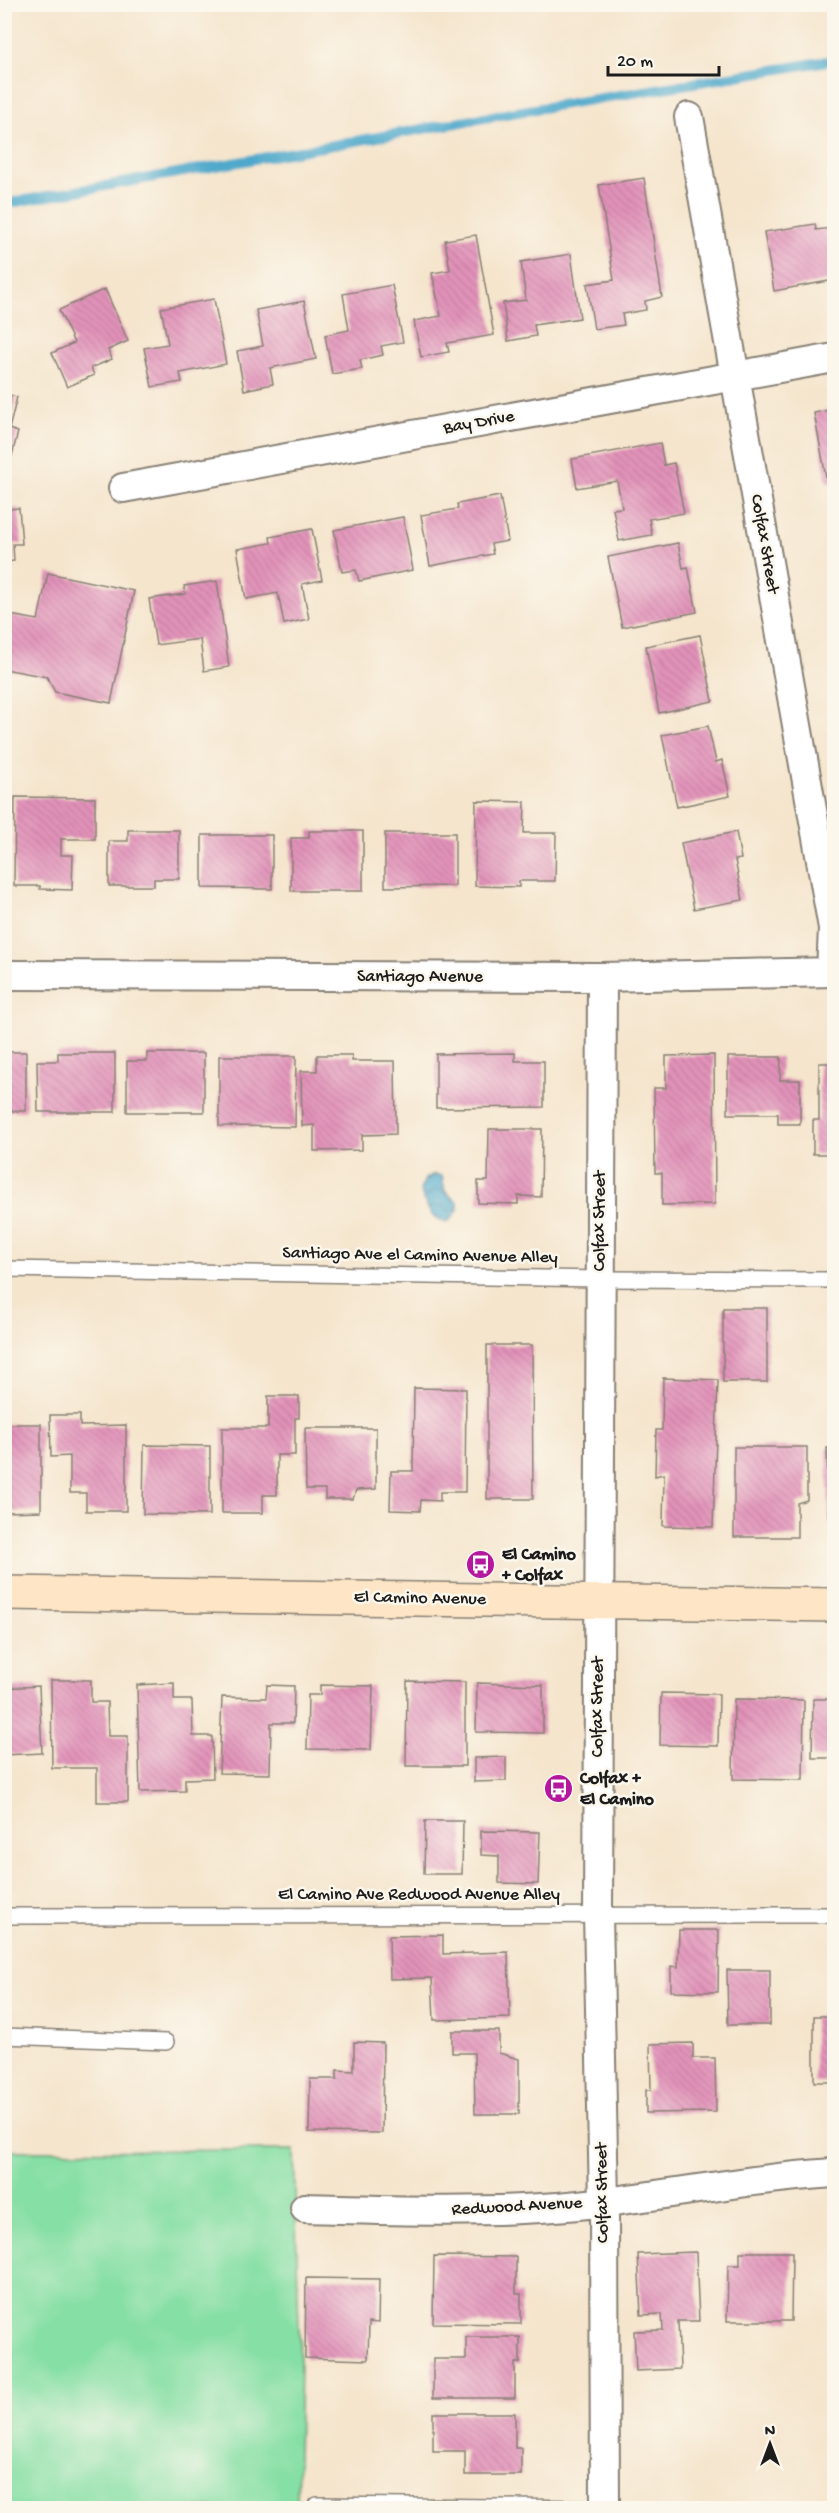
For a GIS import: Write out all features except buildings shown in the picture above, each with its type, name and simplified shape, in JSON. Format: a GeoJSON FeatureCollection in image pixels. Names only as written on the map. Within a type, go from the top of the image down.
{"type":"FeatureCollection","features":[{"type":"Feature","properties":{"kind":"main road","name":"El Camino Avenue"},"geometry":{"type":"LineString","coordinates":[[4,1593],[834,1605]]}},
{"type":"Feature","properties":{"kind":"street","name":"Colfax Street"},"geometry":{"type":"LineString","coordinates":[[689,117],[833,928],[833,972]]}},
{"type":"Feature","properties":{"kind":"street","name":"Bay Drive"},"geometry":{"type":"LineString","coordinates":[[123,488],[834,358]]}},
{"type":"Feature","properties":{"kind":"street","name":"Santiago Avenue"},"geometry":{"type":"LineString","coordinates":[[4,975],[602,977],[833,972]]}},
{"type":"Feature","properties":{"kind":"street","name":"Colfax Street"},"geometry":{"type":"LineString","coordinates":[[602,977],[598,1914],[604,2202],[604,2508]]}},
{"type":"Feature","properties":{"kind":"street","name":"Redwood Avenue"},"geometry":{"type":"LineString","coordinates":[[305,2208],[444,2212],[542,2208],[604,2202],[798,2175],[834,2173]]}},
{"type":"Feature","properties":{"kind":"lane","name":"Santiago Ave el Camino Avenue Alley"},"geometry":{"type":"LineString","coordinates":[[4,1269],[600,1279],[834,1280]]}},
{"type":"Feature","properties":{"kind":"lane","name":"El Camino Ave Redwood Avenue Alley"},"geometry":{"type":"LineString","coordinates":[[4,1916],[834,1914]]}},
{"type":"Feature","properties":{"kind":"lane"},"geometry":{"type":"LineString","coordinates":[[4,2036],[166,2042]]}},
{"type":"Feature","properties":{"kind":"lane"},"geometry":{"type":"LineString","coordinates":[[317,2505],[592,2508]]}},
{"type":"Feature","properties":{"kind":"green space"},"geometry":{"type":"Polygon","coordinates":[[[294,2150],[300,2365],[297,2508],[5,2508],[4,2151],[294,2150]]]}},
{"type":"Feature","properties":{"kind":"water"},"geometry":{"type":"Polygon","coordinates":[[[434,1174],[442,1176],[445,1191],[458,1203],[458,1210],[448,1222],[433,1215],[426,1206],[420,1190],[425,1179],[434,1174]]]}},
{"type":"Feature","properties":{"kind":"waterway"},"geometry":{"type":"LineString","coordinates":[[4,204],[523,111],[834,60]]}},
{"type":"Feature","properties":{"kind":"place","name":"El Camino + Colfax"},"geometry":{"type":"Point","coordinates":[481,1565]}},
{"type":"Feature","properties":{"kind":"place","name":"Colfax + El Camino"},"geometry":{"type":"Point","coordinates":[559,1789]}}]}
